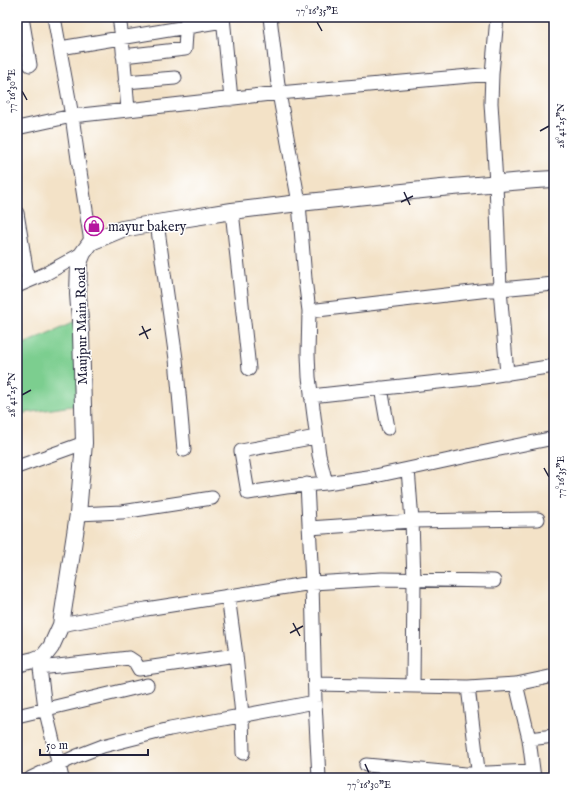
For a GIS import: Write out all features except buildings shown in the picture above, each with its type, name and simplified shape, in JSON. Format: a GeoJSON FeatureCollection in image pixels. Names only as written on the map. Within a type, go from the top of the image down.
{"type":"FeatureCollection","features":[{"type":"Feature","properties":{"kind":"street"},"geometry":{"type":"LineString","coordinates":[[22,17],[30,65]]}},
{"type":"Feature","properties":{"kind":"street"},"geometry":{"type":"LineString","coordinates":[[54,17],[72,116],[87,247]]}},
{"type":"Feature","properties":{"kind":"street"},"geometry":{"type":"LineString","coordinates":[[119,17],[128,110]]}},
{"type":"Feature","properties":{"kind":"street"},"geometry":{"type":"LineString","coordinates":[[270,17],[279,93],[299,202],[309,311],[309,377],[316,437],[326,483]]}},
{"type":"Feature","properties":{"kind":"street"},"geometry":{"type":"LineString","coordinates":[[497,17],[491,103],[500,289],[507,374]]}},
{"type":"Feature","properties":{"kind":"street"},"geometry":{"type":"LineString","coordinates":[[60,48],[122,38],[187,22],[223,19],[231,99]]}},
{"type":"Feature","properties":{"kind":"street"},"geometry":{"type":"LineString","coordinates":[[123,56],[185,49],[187,22]]}},
{"type":"Feature","properties":{"kind":"street"},"geometry":{"type":"LineString","coordinates":[[17,128],[72,116],[279,93],[492,74]]}},
{"type":"Feature","properties":{"kind":"street"},"geometry":{"type":"LineString","coordinates":[[125,82],[175,78]]}},
{"type":"Feature","properties":{"kind":"street"},"geometry":{"type":"LineString","coordinates":[[17,213],[22,283],[45,274],[87,247],[122,229],[232,211],[299,202],[496,183],[554,179]]}},
{"type":"Feature","properties":{"kind":"street"},"geometry":{"type":"LineString","coordinates":[[232,211],[249,369]]}},
{"type":"Feature","properties":{"kind":"street"},"geometry":{"type":"LineString","coordinates":[[157,223],[176,359],[184,450]]}},
{"type":"Feature","properties":{"kind":"street","name":"Maujpur Main Road"},"geometry":{"type":"LineString","coordinates":[[39,663],[51,647],[61,625],[78,514],[84,443],[81,333],[78,294],[79,263],[87,247]]}},
{"type":"Feature","properties":{"kind":"street"},"geometry":{"type":"LineString","coordinates":[[309,311],[554,284]]}},
{"type":"Feature","properties":{"kind":"street"},"geometry":{"type":"LineString","coordinates":[[311,396],[484,377],[554,366]]}},
{"type":"Feature","properties":{"kind":"street"},"geometry":{"type":"LineString","coordinates":[[381,388],[388,428]]}},
{"type":"Feature","properties":{"kind":"street"},"geometry":{"type":"LineString","coordinates":[[316,437],[241,451],[248,493],[286,486],[326,483],[375,476],[554,438]]}},
{"type":"Feature","properties":{"kind":"street"},"geometry":{"type":"LineString","coordinates":[[17,467],[84,443]]}},
{"type":"Feature","properties":{"kind":"street"},"geometry":{"type":"LineString","coordinates":[[408,469],[414,580],[413,686]]}},
{"type":"Feature","properties":{"kind":"street"},"geometry":{"type":"LineString","coordinates":[[307,484],[312,583],[315,702],[320,778]]}},
{"type":"Feature","properties":{"kind":"street"},"geometry":{"type":"LineString","coordinates":[[78,514],[122,512],[212,498]]}},
{"type":"Feature","properties":{"kind":"street"},"geometry":{"type":"LineString","coordinates":[[309,528],[412,521],[538,519]]}},
{"type":"Feature","properties":{"kind":"street"},"geometry":{"type":"LineString","coordinates":[[61,625],[146,609],[312,583],[382,579],[494,581]]}},
{"type":"Feature","properties":{"kind":"street"},"geometry":{"type":"LineString","coordinates":[[228,596],[242,716],[243,754]]}},
{"type":"Feature","properties":{"kind":"street"},"geometry":{"type":"LineString","coordinates":[[17,664],[129,658],[135,662],[139,669],[236,655]]}},
{"type":"Feature","properties":{"kind":"street"},"geometry":{"type":"LineString","coordinates":[[39,663],[45,708],[62,778]]}},
{"type":"Feature","properties":{"kind":"street"},"geometry":{"type":"LineString","coordinates":[[315,684],[468,687],[516,684],[554,676]]}},
{"type":"Feature","properties":{"kind":"street"},"geometry":{"type":"LineString","coordinates":[[366,765],[478,776],[534,775],[529,739],[516,684]]}},
{"type":"Feature","properties":{"kind":"street"},"geometry":{"type":"LineString","coordinates":[[17,716],[45,708],[147,685]]}},
{"type":"Feature","properties":{"kind":"street"},"geometry":{"type":"LineString","coordinates":[[468,687],[478,776]]}},
{"type":"Feature","properties":{"kind":"street"},"geometry":{"type":"LineString","coordinates":[[31,778],[58,764],[103,746],[170,729],[315,702]]}},
{"type":"Feature","properties":{"kind":"street"},"geometry":{"type":"LineString","coordinates":[[529,739],[554,736]]}},
{"type":"Feature","properties":{"kind":"green space"},"geometry":{"type":"Polygon","coordinates":[[[80,319],[79,405],[18,414],[17,347],[80,319]]]}},
{"type":"Feature","properties":{"kind":"place","name":"mayur bakery"},"geometry":{"type":"Point","coordinates":[94,226]}}]}
